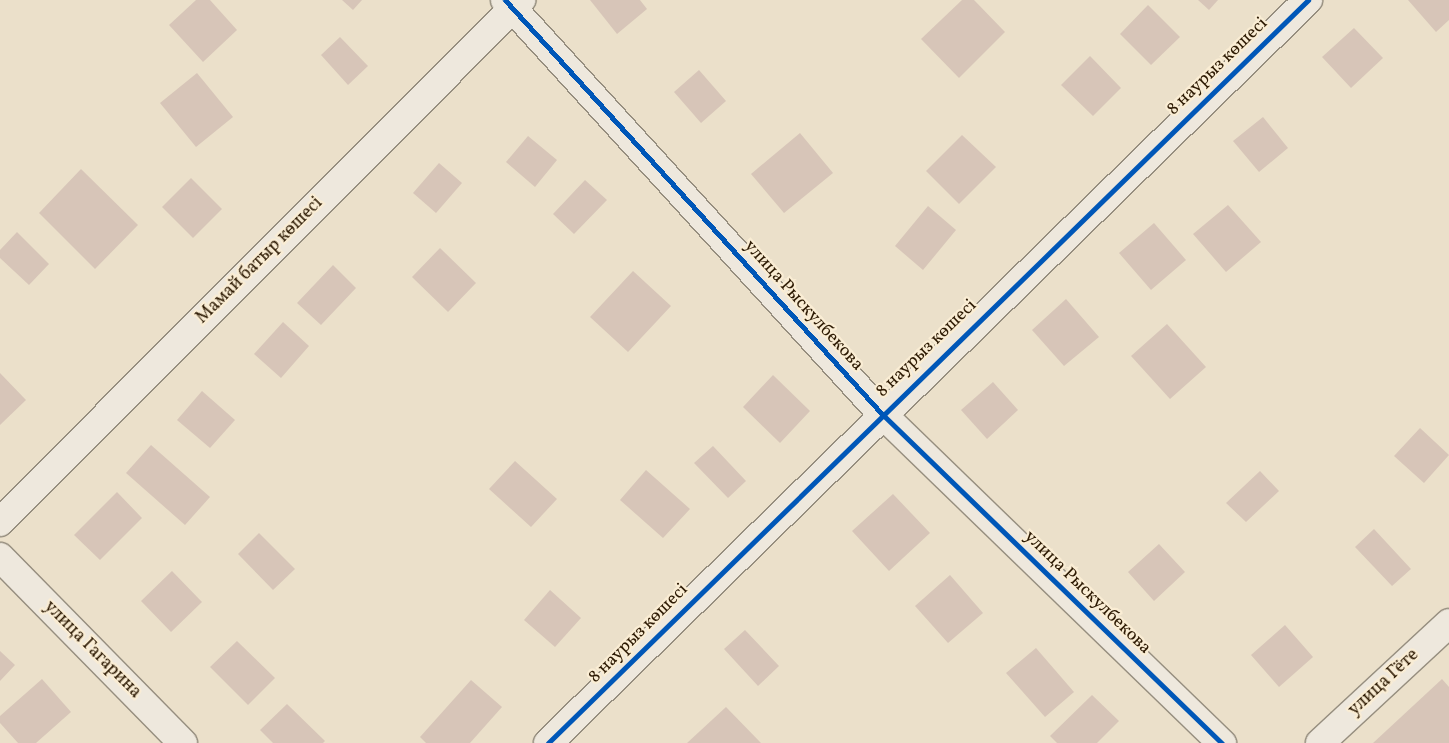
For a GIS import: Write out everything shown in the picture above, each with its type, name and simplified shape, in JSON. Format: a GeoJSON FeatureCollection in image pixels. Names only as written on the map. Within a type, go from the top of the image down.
{"type":"FeatureCollection","features":[{"type":"Feature","properties":{"kind":"street","name":"8 наурыз көшесі"},"geometry":{"type":"LineString","coordinates":[[548,743],[882,413],[1308,0]]}},
{"type":"Feature","properties":{"kind":"street","name":"улица Рыскулбекова"},"geometry":{"type":"LineString","coordinates":[[513,3],[882,413],[1222,743]]}},
{"type":"Feature","properties":{"kind":"street","name":"Мамай батыр көшесі"},"geometry":{"type":"LineString","coordinates":[[0,522],[513,3]]}},
{"type":"Feature","properties":{"kind":"street","name":"улица Гагарина"},"geometry":{"type":"LineString","coordinates":[[0,557],[184,743]]}},
{"type":"Feature","properties":{"kind":"street","name":"улица Гёте"},"geometry":{"type":"LineString","coordinates":[[1320,743],[1449,623]]}},
{"type":"Feature","properties":{"kind":"building"},"geometry":{"type":"Polygon","coordinates":[[[196,0],[210,0],[237,30],[203,62],[169,25],[196,0]]]}},
{"type":"Feature","properties":{"kind":"building"},"geometry":{"type":"Polygon","coordinates":[[[342,0],[362,0],[353,10],[342,0]]]}},
{"type":"Feature","properties":{"kind":"building"},"geometry":{"type":"Polygon","coordinates":[[[590,0],[640,0],[647,9],[617,34],[590,0]]]}},
{"type":"Feature","properties":{"kind":"building"},"geometry":{"type":"Polygon","coordinates":[[[962,0],[974,0],[1005,32],[959,78],[921,39],[962,0]]]}},
{"type":"Feature","properties":{"kind":"building"},"geometry":{"type":"Polygon","coordinates":[[[1198,0],[1218,0],[1209,10],[1198,0]]]}},
{"type":"Feature","properties":{"kind":"building"},"geometry":{"type":"Polygon","coordinates":[[[1408,0],[1449,0],[1449,20],[1436,32],[1408,0]]]}},
{"type":"Feature","properties":{"kind":"building"},"geometry":{"type":"Polygon","coordinates":[[[1148,5],[1180,37],[1151,65],[1120,34],[1148,5]]]}},
{"type":"Feature","properties":{"kind":"building"},"geometry":{"type":"Polygon","coordinates":[[[1354,28],[1383,58],[1351,88],[1322,57],[1354,28]]]}},
{"type":"Feature","properties":{"kind":"building"},"geometry":{"type":"Polygon","coordinates":[[[340,37],[368,66],[348,85],[321,55],[340,37]]]}},
{"type":"Feature","properties":{"kind":"building"},"geometry":{"type":"Polygon","coordinates":[[[1090,56],[1121,88],[1093,116],[1061,85],[1090,56]]]}},
{"type":"Feature","properties":{"kind":"building"},"geometry":{"type":"Polygon","coordinates":[[[699,70],[726,101],[701,123],[674,92],[699,70]]]}},
{"type":"Feature","properties":{"kind":"building"},"geometry":{"type":"Polygon","coordinates":[[[197,73],[233,117],[196,147],[160,103],[197,73]]]}},
{"type":"Feature","properties":{"kind":"building"},"geometry":{"type":"Polygon","coordinates":[[[1263,117],[1288,148],[1259,172],[1233,141],[1263,117]]]}},
{"type":"Feature","properties":{"kind":"building"},"geometry":{"type":"Polygon","coordinates":[[[800,133],[833,173],[784,213],[751,174],[800,133]]]}},
{"type":"Feature","properties":{"kind":"building"},"geometry":{"type":"Polygon","coordinates":[[[962,135],[996,167],[959,204],[926,171],[962,135]]]}},
{"type":"Feature","properties":{"kind":"building"},"geometry":{"type":"Polygon","coordinates":[[[528,136],[557,160],[535,187],[506,162],[528,136]]]}},
{"type":"Feature","properties":{"kind":"building"},"geometry":{"type":"Polygon","coordinates":[[[439,163],[462,183],[436,213],[413,193],[439,163]]]}},
{"type":"Feature","properties":{"kind":"building"},"geometry":{"type":"Polygon","coordinates":[[[81,169],[138,225],[95,269],[39,213],[81,169]]]}},
{"type":"Feature","properties":{"kind":"building"},"geometry":{"type":"Polygon","coordinates":[[[191,178],[222,209],[193,238],[162,207],[191,178]]]}},
{"type":"Feature","properties":{"kind":"building"},"geometry":{"type":"Polygon","coordinates":[[[585,180],[607,200],[574,234],[553,214],[585,180]]]}},
{"type":"Feature","properties":{"kind":"building"},"geometry":{"type":"Polygon","coordinates":[[[1228,205],[1261,242],[1226,272],[1193,234],[1228,205]]]}},
{"type":"Feature","properties":{"kind":"building"},"geometry":{"type":"Polygon","coordinates":[[[928,206],[956,230],[923,270],[895,246],[928,206]]]}},
{"type":"Feature","properties":{"kind":"building"},"geometry":{"type":"Polygon","coordinates":[[[1154,223],[1186,260],[1151,290],[1119,253],[1154,223]]]}},
{"type":"Feature","properties":{"kind":"building"},"geometry":{"type":"Polygon","coordinates":[[[17,232],[49,264],[29,285],[0,258],[0,250],[17,232]]]}},
{"type":"Feature","properties":{"kind":"building"},"geometry":{"type":"Polygon","coordinates":[[[440,248],[476,283],[448,312],[412,277],[440,248]]]}},
{"type":"Feature","properties":{"kind":"building"},"geometry":{"type":"Polygon","coordinates":[[[333,265],[356,288],[321,325],[297,303],[333,265]]]}},
{"type":"Feature","properties":{"kind":"building"},"geometry":{"type":"Polygon","coordinates":[[[633,271],[671,306],[628,352],[590,317],[633,271]]]}},
{"type":"Feature","properties":{"kind":"building"},"geometry":{"type":"Polygon","coordinates":[[[1066,299],[1099,337],[1064,366],[1032,330],[1066,299]]]}},
{"type":"Feature","properties":{"kind":"building"},"geometry":{"type":"Polygon","coordinates":[[[283,322],[309,346],[281,378],[254,354],[283,322]]]}},
{"type":"Feature","properties":{"kind":"building"},"geometry":{"type":"Polygon","coordinates":[[[1167,324],[1206,367],[1170,399],[1131,356],[1167,324]]]}},
{"type":"Feature","properties":{"kind":"building"},"geometry":{"type":"Polygon","coordinates":[[[0,373],[26,400],[0,425],[0,373]]]}},
{"type":"Feature","properties":{"kind":"building"},"geometry":{"type":"Polygon","coordinates":[[[773,375],[810,411],[780,443],[743,407],[773,375]]]}},
{"type":"Feature","properties":{"kind":"building"},"geometry":{"type":"Polygon","coordinates":[[[993,382],[1018,410],[987,439],[961,410],[993,382]]]}},
{"type":"Feature","properties":{"kind":"building"},"geometry":{"type":"Polygon","coordinates":[[[202,391],[235,420],[210,448],[177,420],[202,391]]]}},
{"type":"Feature","properties":{"kind":"building"},"geometry":{"type":"Polygon","coordinates":[[[1420,428],[1449,455],[1424,483],[1394,456],[1420,428]]]}},
{"type":"Feature","properties":{"kind":"building"},"geometry":{"type":"Polygon","coordinates":[[[151,445],[210,497],[185,525],[126,473],[151,445]]]}},
{"type":"Feature","properties":{"kind":"building"},"geometry":{"type":"Polygon","coordinates":[[[713,446],[746,481],[728,498],[694,463],[713,446]]]}},
{"type":"Feature","properties":{"kind":"building"},"geometry":{"type":"Polygon","coordinates":[[[515,461],[557,499],[531,527],[489,489],[515,461]]]}},
{"type":"Feature","properties":{"kind":"building"},"geometry":{"type":"Polygon","coordinates":[[[646,470],[690,509],[663,538],[620,500],[646,470]]]}},
{"type":"Feature","properties":{"kind":"building"},"geometry":{"type":"Polygon","coordinates":[[[1260,471],[1279,491],[1246,522],[1226,503],[1260,471]]]}},
{"type":"Feature","properties":{"kind":"building"},"geometry":{"type":"Polygon","coordinates":[[[117,492],[142,518],[100,560],[74,535],[117,492]]]}},
{"type":"Feature","properties":{"kind":"building"},"geometry":{"type":"Polygon","coordinates":[[[893,494],[930,533],[889,571],[852,531],[893,494]]]}},
{"type":"Feature","properties":{"kind":"building"},"geometry":{"type":"Polygon","coordinates":[[[1374,529],[1411,569],[1392,586],[1355,547],[1374,529]]]}},
{"type":"Feature","properties":{"kind":"building"},"geometry":{"type":"Polygon","coordinates":[[[259,533],[295,569],[273,590],[238,554],[259,533]]]}},
{"type":"Feature","properties":{"kind":"building"},"geometry":{"type":"Polygon","coordinates":[[[1159,544],[1185,572],[1154,601],[1128,572],[1159,544]]]}},
{"type":"Feature","properties":{"kind":"building"},"geometry":{"type":"Polygon","coordinates":[[[172,571],[202,602],[171,632],[141,601],[172,571]]]}},
{"type":"Feature","properties":{"kind":"building"},"geometry":{"type":"Polygon","coordinates":[[[950,575],[983,613],[948,643],[915,606],[950,575]]]}},
{"type":"Feature","properties":{"kind":"building"},"geometry":{"type":"Polygon","coordinates":[[[550,590],[581,618],[555,647],[524,620],[550,590]]]}},
{"type":"Feature","properties":{"kind":"building"},"geometry":{"type":"Polygon","coordinates":[[[1285,625],[1313,657],[1279,687],[1251,655],[1285,625]]]}},
{"type":"Feature","properties":{"kind":"building"},"geometry":{"type":"Polygon","coordinates":[[[745,630],[779,666],[758,686],[724,649],[745,630]]]}},
{"type":"Feature","properties":{"kind":"building"},"geometry":{"type":"Polygon","coordinates":[[[237,641],[275,678],[248,705],[210,667],[237,641]]]}},
{"type":"Feature","properties":{"kind":"building"},"geometry":{"type":"Polygon","coordinates":[[[1036,648],[1074,692],[1045,717],[1006,673],[1036,648]]]}},
{"type":"Feature","properties":{"kind":"building"},"geometry":{"type":"Polygon","coordinates":[[[0,651],[15,665],[0,681],[0,651]]]}},
{"type":"Feature","properties":{"kind":"building"},"geometry":{"type":"Polygon","coordinates":[[[42,679],[71,712],[36,743],[18,743],[0,723],[0,716],[42,679]]]}},
{"type":"Feature","properties":{"kind":"building"},"geometry":{"type":"Polygon","coordinates":[[[1442,679],[1449,687],[1449,743],[1373,743],[1442,679]]]}},
{"type":"Feature","properties":{"kind":"building"},"geometry":{"type":"Polygon","coordinates":[[[471,680],[502,707],[470,743],[426,743],[420,737],[471,680]]]}},
{"type":"Feature","properties":{"kind":"building"},"geometry":{"type":"Polygon","coordinates":[[[1092,695],[1119,721],[1097,743],[1057,743],[1050,736],[1092,695]]]}},
{"type":"Feature","properties":{"kind":"building"},"geometry":{"type":"Polygon","coordinates":[[[287,704],[325,741],[323,743],[273,743],[260,730],[287,704]]]}},
{"type":"Feature","properties":{"kind":"building"},"geometry":{"type":"Polygon","coordinates":[[[726,707],[761,743],[687,743],[726,707]]]}},
{"type":"Feature","properties":{"kind":"cycle path"},"geometry":{"type":"LineString","coordinates":[[505,0],[881,413],[1222,743]]}},
{"type":"Feature","properties":{"kind":"cycle path"},"geometry":{"type":"LineString","coordinates":[[548,743],[1308,0]]}}]}
